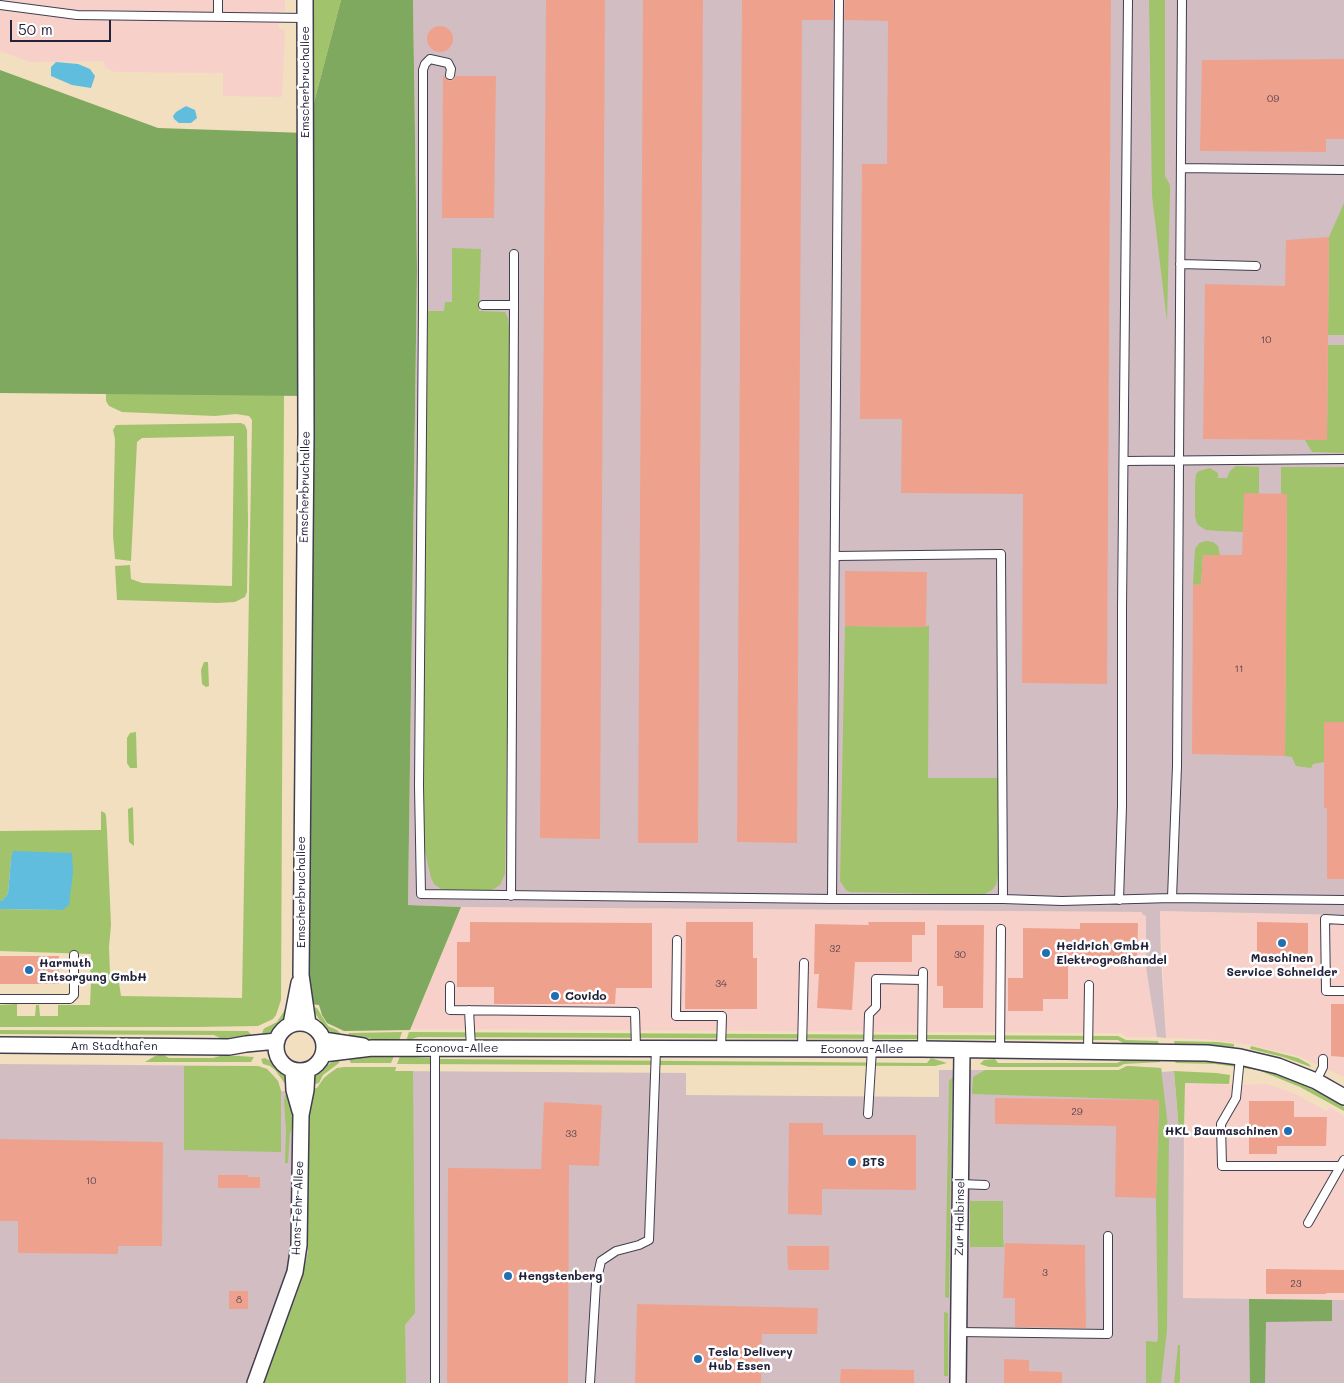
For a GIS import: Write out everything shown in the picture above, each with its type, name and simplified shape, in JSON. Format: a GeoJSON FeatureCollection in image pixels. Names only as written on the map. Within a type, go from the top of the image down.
{"type":"FeatureCollection","features":[{"type":"Feature","properties":{"kind":"street","name":"Emscherbruchallee"},"geometry":{"type":"LineString","coordinates":[[305,0],[306,434],[301,975],[308,1024]]}},
{"type":"Feature","properties":{"kind":"street","name":"Emscherbruchallee"},"geometry":{"type":"LineString","coordinates":[[291,1024],[301,975]]}},
{"type":"Feature","properties":{"kind":"street"},"geometry":{"type":"LineString","coordinates":[[291,1024],[308,1024],[320,1033],[323,1047],[315,1066],[300,1070],[281,1062],[277,1048],[280,1033],[291,1024]]}},
{"type":"Feature","properties":{"kind":"street","name":"Am Stadthafen"},"geometry":{"type":"LineString","coordinates":[[0,1046],[229,1047],[246,1044],[277,1048]]}},
{"type":"Feature","properties":{"kind":"street","name":"Econova-Allee"},"geometry":{"type":"LineString","coordinates":[[323,1047],[922,1049],[1207,1053],[1240,1057],[1278,1066],[1316,1081],[1344,1097]]}},
{"type":"Feature","properties":{"kind":"street","name":"Zur Halbinsel"},"geometry":{"type":"LineString","coordinates":[[958,1383],[962,1050]]}},
{"type":"Feature","properties":{"kind":"street","name":"Hans-Fehr-Allee"},"geometry":{"type":"LineString","coordinates":[[255,1383],[295,1272],[299,1244],[301,1115],[294,1090],[300,1070]]}},
{"type":"Feature","properties":{"kind":"lane"},"geometry":{"type":"LineString","coordinates":[[218,0],[218,16]]}},
{"type":"Feature","properties":{"kind":"lane"},"geometry":{"type":"LineString","coordinates":[[832,899],[839,0]]}},
{"type":"Feature","properties":{"kind":"lane"},"geometry":{"type":"LineString","coordinates":[[1119,900],[1122,806],[1128,0]]}},
{"type":"Feature","properties":{"kind":"lane"},"geometry":{"type":"LineString","coordinates":[[1172,898],[1178,766],[1182,0]]}},
{"type":"Feature","properties":{"kind":"lane"},"geometry":{"type":"LineString","coordinates":[[0,5],[77,15],[305,18]]}},
{"type":"Feature","properties":{"kind":"lane"},"geometry":{"type":"LineString","coordinates":[[450,76],[452,69],[448,62],[430,59],[425,64],[423,70],[419,786],[421,894],[1062,901],[1172,898],[1344,900]]}},
{"type":"Feature","properties":{"kind":"lane"},"geometry":{"type":"LineString","coordinates":[[1181,168],[1344,170]]}},
{"type":"Feature","properties":{"kind":"lane"},"geometry":{"type":"LineString","coordinates":[[511,896],[514,254]]}},
{"type":"Feature","properties":{"kind":"lane"},"geometry":{"type":"LineString","coordinates":[[1180,264],[1256,266]]}},
{"type":"Feature","properties":{"kind":"lane"},"geometry":{"type":"LineString","coordinates":[[483,305],[514,305]]}},
{"type":"Feature","properties":{"kind":"lane"},"geometry":{"type":"LineString","coordinates":[[1124,461],[1344,459]]}},
{"type":"Feature","properties":{"kind":"lane"},"geometry":{"type":"LineString","coordinates":[[836,556],[1002,554],[1003,899]]}},
{"type":"Feature","properties":{"kind":"lane"},"geometry":{"type":"LineString","coordinates":[[1344,920],[1326,919],[1326,991],[1344,991]]}},
{"type":"Feature","properties":{"kind":"lane"},"geometry":{"type":"LineString","coordinates":[[1000,1051],[1001,929]]}},
{"type":"Feature","properties":{"kind":"lane"},"geometry":{"type":"LineString","coordinates":[[677,940],[676,1016],[722,1016],[721,1049]]}},
{"type":"Feature","properties":{"kind":"lane"},"geometry":{"type":"LineString","coordinates":[[0,999],[70,998],[74,995],[74,955]]}},
{"type":"Feature","properties":{"kind":"lane"},"geometry":{"type":"LineString","coordinates":[[802,1049],[804,963]]}},
{"type":"Feature","properties":{"kind":"lane"},"geometry":{"type":"LineString","coordinates":[[868,1114],[869,1014],[876,1006],[876,979],[923,976],[922,1049]]}},
{"type":"Feature","properties":{"kind":"lane"},"geometry":{"type":"LineString","coordinates":[[1088,1052],[1089,985]]}},
{"type":"Feature","properties":{"kind":"lane"},"geometry":{"type":"LineString","coordinates":[[450,986],[450,1010],[635,1012],[636,1049]]}},
{"type":"Feature","properties":{"kind":"lane"},"geometry":{"type":"LineString","coordinates":[[469,1010],[470,1048]]}},
{"type":"Feature","properties":{"kind":"lane"},"geometry":{"type":"LineString","coordinates":[[435,1048],[435,1383]]}},
{"type":"Feature","properties":{"kind":"lane"},"geometry":{"type":"LineString","coordinates":[[590,1383],[596,1283],[601,1261],[616,1251],[639,1245],[649,1240],[656,1049]]}},
{"type":"Feature","properties":{"kind":"lane"},"geometry":{"type":"LineString","coordinates":[[1240,1057],[1236,1098],[1221,1124],[1222,1166],[1342,1163],[1308,1223]]}},
{"type":"Feature","properties":{"kind":"lane"},"geometry":{"type":"LineString","coordinates":[[1316,1081],[1323,1067],[1323,1059]]}},
{"type":"Feature","properties":{"kind":"lane"},"geometry":{"type":"LineString","coordinates":[[960,1184],[985,1185]]}},
{"type":"Feature","properties":{"kind":"lane"},"geometry":{"type":"LineString","coordinates":[[959,1332],[1108,1334],[1108,1236]]}},
{"type":"Feature","properties":{"kind":"shaded area"},"geometry":{"type":"Polygon","coordinates":[[[0,0],[285,0],[285,11],[279,11],[279,29],[285,30],[282,97],[223,96],[223,73],[114,72],[105,67],[104,61],[30,62],[0,51],[0,0]]]}},
{"type":"Feature","properties":{"kind":"shaded area"},"geometry":{"type":"Polygon","coordinates":[[[413,0],[1344,0],[1344,915],[1160,911],[1166,1038],[1157,1037],[1146,967],[1146,916],[1142,912],[408,905],[417,272],[413,0]]]}},
{"type":"Feature","properties":{"kind":"shaded area"},"geometry":{"type":"Polygon","coordinates":[[[461,907],[1142,912],[1142,914],[1146,915],[1146,967],[1157,1037],[1127,1037],[1120,1033],[411,1029],[461,907]]]}},
{"type":"Feature","properties":{"kind":"shaded area"},"geometry":{"type":"Polygon","coordinates":[[[1160,911],[1344,915],[1344,1077],[1298,1056],[1251,1045],[1204,1039],[1166,1038],[1160,911]]]}},
{"type":"Feature","properties":{"kind":"shaded area"},"geometry":{"type":"Polygon","coordinates":[[[0,1064],[258,1066],[267,1069],[273,1075],[278,1081],[281,1091],[317,1088],[330,1073],[344,1067],[396,1067],[395,1071],[686,1073],[686,1095],[939,1097],[939,1070],[1119,1070],[1127,1066],[1161,1068],[1162,1072],[1174,1071],[1179,1132],[1184,1133],[1183,1298],[1344,1300],[1344,1383],[0,1383],[0,1064]]]}},
{"type":"Feature","properties":{"kind":"shaded area"},"geometry":{"type":"Polygon","coordinates":[[[1185,1083],[1267,1084],[1293,1093],[1326,1111],[1329,1107],[1344,1116],[1344,1300],[1183,1298],[1185,1083]]]}},
{"type":"Feature","properties":{"kind":"green space"},"geometry":{"type":"Polygon","coordinates":[[[301,0],[341,0],[306,133],[301,0]]]}},
{"type":"Feature","properties":{"kind":"green space"},"geometry":{"type":"Polygon","coordinates":[[[341,0],[413,0],[417,270],[408,905],[461,907],[410,1030],[344,1031],[327,1023],[319,1005],[310,1004],[307,396],[0,393],[0,70],[158,128],[306,133],[341,0]]]}},
{"type":"Feature","properties":{"kind":"green space"},"geometry":{"type":"Polygon","coordinates":[[[1149,0],[1165,0],[1165,176],[1170,185],[1167,322],[1152,196],[1149,0]]]}},
{"type":"Feature","properties":{"kind":"green space"},"geometry":{"type":"Polygon","coordinates":[[[1344,203],[1344,335],[1328,335],[1329,237],[1344,203]]]}},
{"type":"Feature","properties":{"kind":"green space"},"geometry":{"type":"Polygon","coordinates":[[[452,248],[481,249],[479,311],[505,312],[508,318],[509,330],[509,597],[505,874],[500,885],[487,891],[448,890],[441,889],[434,884],[422,838],[427,314],[428,311],[444,311],[445,302],[452,302],[452,248]]]}},
{"type":"Feature","properties":{"kind":"green space"},"geometry":{"type":"Polygon","coordinates":[[[1328,345],[1344,345],[1344,453],[1312,452],[1305,440],[1327,439],[1328,345]]]}},
{"type":"Feature","properties":{"kind":"green space"},"geometry":{"type":"Polygon","coordinates":[[[106,393],[284,393],[281,1000],[273,1019],[258,1026],[0,1027],[0,1005],[17,1004],[17,1016],[35,1016],[36,1005],[39,1005],[40,1016],[58,1016],[58,1005],[90,1005],[91,982],[79,982],[79,977],[90,977],[91,954],[0,951],[0,909],[63,910],[11,859],[8,893],[0,901],[0,831],[101,830],[101,811],[106,816],[107,831],[111,925],[109,947],[110,974],[118,976],[121,996],[242,998],[252,420],[249,416],[236,414],[215,416],[122,412],[109,406],[106,401],[106,393]]]}},
{"type":"Feature","properties":{"kind":"green space"},"geometry":{"type":"Polygon","coordinates":[[[241,423],[245,425],[247,430],[248,523],[247,592],[245,597],[235,602],[218,603],[117,600],[115,566],[130,565],[131,579],[142,583],[232,586],[234,436],[142,438],[137,442],[131,561],[115,559],[113,535],[115,439],[113,430],[116,425],[241,423]]]}},
{"type":"Feature","properties":{"kind":"green space"},"geometry":{"type":"Polygon","coordinates":[[[1236,466],[1259,467],[1259,493],[1243,532],[1206,530],[1197,524],[1195,516],[1196,474],[1199,471],[1210,468],[1218,473],[1218,478],[1227,478],[1230,471],[1236,466]]]}},
{"type":"Feature","properties":{"kind":"green space"},"geometry":{"type":"Polygon","coordinates":[[[1281,467],[1344,467],[1344,722],[1324,722],[1324,762],[1313,764],[1311,768],[1296,766],[1292,757],[1285,756],[1287,494],[1281,494],[1281,467]]]}},
{"type":"Feature","properties":{"kind":"green space"},"geometry":{"type":"Polygon","coordinates":[[[1213,542],[1218,546],[1220,555],[1203,555],[1201,585],[1193,584],[1195,549],[1199,543],[1213,542]]]}},
{"type":"Feature","properties":{"kind":"green space"},"geometry":{"type":"Polygon","coordinates":[[[929,625],[928,778],[998,778],[998,876],[996,885],[992,890],[983,895],[850,892],[846,890],[840,881],[845,626],[926,627],[929,625]]]}},
{"type":"Feature","properties":{"kind":"green space"},"geometry":{"type":"Polygon","coordinates":[[[204,662],[208,662],[209,686],[206,687],[202,684],[201,670],[204,662]]]}},
{"type":"Feature","properties":{"kind":"green space"},"geometry":{"type":"Polygon","coordinates":[[[136,732],[137,768],[130,768],[127,763],[127,738],[130,733],[136,732]]]}},
{"type":"Feature","properties":{"kind":"green space"},"geometry":{"type":"Polygon","coordinates":[[[133,807],[134,846],[129,842],[128,812],[128,809],[133,807]]]}},
{"type":"Feature","properties":{"kind":"green space"},"geometry":{"type":"Polygon","coordinates":[[[290,1007],[283,1024],[274,1032],[262,1036],[263,1030],[277,1022],[286,1008],[290,1007]]]}},
{"type":"Feature","properties":{"kind":"green space"},"geometry":{"type":"Polygon","coordinates":[[[313,1007],[317,1008],[328,1026],[337,1030],[340,1036],[329,1032],[324,1027],[313,1007]]]}},
{"type":"Feature","properties":{"kind":"green space"},"geometry":{"type":"Polygon","coordinates":[[[0,1030],[248,1031],[253,1037],[222,1039],[214,1035],[0,1034],[0,1030]]]}},
{"type":"Feature","properties":{"kind":"green space"},"geometry":{"type":"Polygon","coordinates":[[[402,1032],[399,1041],[348,1037],[349,1033],[402,1032]]]}},
{"type":"Feature","properties":{"kind":"green space"},"geometry":{"type":"Polygon","coordinates":[[[409,1032],[1118,1036],[1126,1040],[1158,1041],[1159,1045],[1125,1044],[1118,1040],[418,1037],[406,1041],[409,1032]]]}},
{"type":"Feature","properties":{"kind":"green space"},"geometry":{"type":"Polygon","coordinates":[[[1174,1041],[1218,1042],[1234,1044],[1234,1047],[1195,1044],[1175,1045],[1174,1041]]]}},
{"type":"Feature","properties":{"kind":"green space"},"geometry":{"type":"Polygon","coordinates":[[[1251,1046],[1298,1058],[1311,1067],[1283,1057],[1250,1049],[1251,1046]]]}},
{"type":"Feature","properties":{"kind":"green space"},"geometry":{"type":"Polygon","coordinates":[[[162,1054],[169,1058],[213,1058],[223,1055],[254,1057],[251,1062],[145,1062],[162,1054]]]}},
{"type":"Feature","properties":{"kind":"green space"},"geometry":{"type":"Polygon","coordinates":[[[394,1056],[391,1063],[351,1063],[348,1058],[394,1056]]]}},
{"type":"Feature","properties":{"kind":"green space"},"geometry":{"type":"Polygon","coordinates":[[[400,1056],[442,1059],[927,1063],[931,1058],[947,1063],[935,1066],[397,1064],[400,1056]]]}},
{"type":"Feature","properties":{"kind":"green space"},"geometry":{"type":"Polygon","coordinates":[[[265,1058],[285,1075],[287,1078],[286,1085],[275,1070],[263,1064],[261,1059],[265,1058]]]}},
{"type":"Feature","properties":{"kind":"green space"},"geometry":{"type":"Polygon","coordinates":[[[340,1059],[339,1063],[323,1075],[319,1083],[312,1085],[315,1076],[320,1070],[340,1059]]]}},
{"type":"Feature","properties":{"kind":"green space"},"geometry":{"type":"Polygon","coordinates":[[[995,1059],[998,1063],[1117,1063],[1126,1059],[1161,1059],[1160,1062],[1124,1064],[1118,1067],[989,1067],[980,1064],[984,1060],[995,1059]]]}},
{"type":"Feature","properties":{"kind":"green space"},"geometry":{"type":"Polygon","coordinates":[[[1173,1059],[1201,1059],[1241,1063],[1285,1076],[1338,1102],[1344,1107],[1344,1111],[1300,1087],[1258,1070],[1215,1064],[1176,1063],[1173,1059]]]}},
{"type":"Feature","properties":{"kind":"green space"},"geometry":{"type":"Polygon","coordinates":[[[184,1066],[258,1066],[267,1069],[278,1081],[281,1091],[281,1152],[184,1150],[184,1066]]]}},
{"type":"Feature","properties":{"kind":"green space"},"geometry":{"type":"Polygon","coordinates":[[[1127,1066],[1161,1068],[1169,1135],[1167,1330],[1161,1383],[1146,1383],[1146,1341],[1157,1342],[1158,1337],[1156,1198],[1159,1100],[972,1094],[973,1077],[985,1070],[1119,1070],[1127,1066]]]}},
{"type":"Feature","properties":{"kind":"green space"},"geometry":{"type":"Polygon","coordinates":[[[396,1067],[395,1071],[413,1071],[415,1313],[405,1325],[406,1383],[264,1383],[300,1285],[308,1253],[307,1191],[310,1089],[317,1088],[324,1078],[337,1068],[396,1067]]]}},
{"type":"Feature","properties":{"kind":"green space"},"geometry":{"type":"Polygon","coordinates":[[[1174,1071],[1230,1075],[1229,1084],[1185,1083],[1184,1133],[1179,1132],[1174,1071]]]}},
{"type":"Feature","properties":{"kind":"green space"},"geometry":{"type":"Polygon","coordinates":[[[956,1074],[957,1082],[952,1083],[949,1298],[945,1297],[949,1081],[956,1074]]]}},
{"type":"Feature","properties":{"kind":"green space"},"geometry":{"type":"Polygon","coordinates":[[[291,1093],[294,1125],[290,1133],[288,1163],[285,1163],[286,1130],[284,1101],[285,1095],[291,1093]]]}},
{"type":"Feature","properties":{"kind":"green space"},"geometry":{"type":"Polygon","coordinates":[[[970,1201],[1003,1201],[1004,1247],[970,1247],[970,1201]]]}},
{"type":"Feature","properties":{"kind":"green space"},"geometry":{"type":"Polygon","coordinates":[[[1249,1299],[1332,1300],[1332,1321],[1266,1322],[1265,1383],[1250,1383],[1249,1299]]]}},
{"type":"Feature","properties":{"kind":"green space"},"geometry":{"type":"Polygon","coordinates":[[[944,1312],[948,1313],[948,1376],[944,1376],[944,1312]]]}},
{"type":"Feature","properties":{"kind":"green space"},"geometry":{"type":"Polygon","coordinates":[[[1178,1345],[1180,1345],[1180,1381],[1179,1383],[1174,1383],[1178,1345]]]}},
{"type":"Feature","properties":{"kind":"water"},"geometry":{"type":"Polygon","coordinates":[[[56,62],[78,64],[90,69],[95,76],[91,88],[72,85],[51,76],[51,67],[56,62]]]}},
{"type":"Feature","properties":{"kind":"water"},"geometry":{"type":"Polygon","coordinates":[[[186,106],[195,110],[197,118],[191,123],[179,123],[173,116],[186,106]]]}},
{"type":"Feature","properties":{"kind":"water"},"geometry":{"type":"Polygon","coordinates":[[[13,851],[72,853],[73,872],[69,905],[63,910],[0,909],[0,901],[8,893],[13,851]]]}},
{"type":"Feature","properties":{"kind":"building"},"geometry":{"type":"Polygon","coordinates":[[[546,0],[605,0],[600,839],[540,838],[546,0]]]}},
{"type":"Feature","properties":{"kind":"building"},"geometry":{"type":"Polygon","coordinates":[[[643,0],[703,0],[698,843],[638,843],[643,0]]]}},
{"type":"Feature","properties":{"kind":"building"},"geometry":{"type":"Polygon","coordinates":[[[742,0],[833,0],[833,20],[802,20],[797,843],[737,842],[742,0]]]}},
{"type":"Feature","properties":{"kind":"building"},"geometry":{"type":"Polygon","coordinates":[[[845,0],[1111,0],[1107,684],[1022,683],[1023,494],[901,493],[902,419],[860,419],[862,164],[887,164],[888,21],[844,20],[845,0]]]}},
{"type":"Feature","properties":{"kind":"building"},"geometry":{"type":"Polygon","coordinates":[[[440,26],[449,30],[453,39],[449,48],[440,52],[431,48],[427,39],[431,30],[440,26]]]}},
{"type":"Feature","properties":{"kind":"building"},"geometry":{"type":"Polygon","coordinates":[[[1344,59],[1344,139],[1326,139],[1326,152],[1200,151],[1202,60],[1344,59]]]}},
{"type":"Feature","properties":{"kind":"building"},"geometry":{"type":"Polygon","coordinates":[[[443,75],[450,81],[456,76],[496,76],[494,218],[442,218],[443,75]]]}},
{"type":"Feature","properties":{"kind":"building"},"geometry":{"type":"Polygon","coordinates":[[[1329,237],[1327,440],[1203,439],[1205,284],[1285,286],[1286,240],[1329,237]]]}},
{"type":"Feature","properties":{"kind":"building"},"geometry":{"type":"Polygon","coordinates":[[[1244,493],[1287,494],[1285,756],[1192,754],[1193,584],[1201,585],[1203,555],[1242,555],[1244,493]]]}},
{"type":"Feature","properties":{"kind":"building"},"geometry":{"type":"Polygon","coordinates":[[[845,571],[927,572],[926,627],[845,626],[845,571]]]}},
{"type":"Feature","properties":{"kind":"building"},"geometry":{"type":"Polygon","coordinates":[[[1324,722],[1344,722],[1344,879],[1327,879],[1327,808],[1324,808],[1324,722]]]}},
{"type":"Feature","properties":{"kind":"building"},"geometry":{"type":"Polygon","coordinates":[[[470,922],[652,923],[652,988],[616,988],[615,1004],[494,1004],[494,987],[457,987],[457,942],[470,942],[470,922]]]}},
{"type":"Feature","properties":{"kind":"building"},"geometry":{"type":"Polygon","coordinates":[[[686,922],[753,922],[753,958],[757,958],[757,1009],[685,1009],[686,922]]]}},
{"type":"Feature","properties":{"kind":"building"},"geometry":{"type":"Polygon","coordinates":[[[868,922],[925,922],[925,935],[912,935],[912,962],[855,962],[852,1010],[817,1008],[819,974],[814,974],[815,924],[869,925],[868,922]]]}},
{"type":"Feature","properties":{"kind":"building","name":"Maschinen Service Schneider"},"geometry":{"type":"Polygon","coordinates":[[[1257,922],[1308,923],[1308,963],[1257,963],[1257,922]]]}},
{"type":"Feature","properties":{"kind":"building"},"geometry":{"type":"Polygon","coordinates":[[[1080,923],[1138,923],[1137,963],[1068,962],[1068,999],[1043,999],[1043,1011],[1008,1011],[1008,978],[1023,978],[1023,928],[1080,929],[1080,923]]]}},
{"type":"Feature","properties":{"kind":"building"},"geometry":{"type":"Polygon","coordinates":[[[937,925],[984,925],[983,1008],[943,1008],[943,986],[937,986],[937,925]]]}},
{"type":"Feature","properties":{"kind":"building","name":"Harmuth Entsorgung GmbH"},"geometry":{"type":"Polygon","coordinates":[[[0,956],[59,956],[59,984],[0,984],[0,956]]]}},
{"type":"Feature","properties":{"kind":"building"},"geometry":{"type":"Polygon","coordinates":[[[1331,1004],[1344,1004],[1344,1057],[1331,1056],[1331,1004]]]}},
{"type":"Feature","properties":{"kind":"building"},"geometry":{"type":"Polygon","coordinates":[[[995,1098],[1159,1100],[1156,1198],[1115,1197],[1116,1126],[995,1124],[995,1098]]]}},
{"type":"Feature","properties":{"kind":"building","name":"HKL Baumaschinen"},"geometry":{"type":"Polygon","coordinates":[[[1249,1101],[1294,1101],[1294,1117],[1327,1117],[1326,1146],[1277,1146],[1277,1154],[1249,1154],[1249,1101]]]}},
{"type":"Feature","properties":{"kind":"building","name":"Hengstenberg"},"geometry":{"type":"Polygon","coordinates":[[[544,1102],[602,1105],[599,1166],[569,1165],[568,1383],[447,1383],[448,1168],[541,1169],[544,1102]]]}},
{"type":"Feature","properties":{"kind":"building","name":"BTS"},"geometry":{"type":"Polygon","coordinates":[[[789,1123],[823,1123],[823,1135],[916,1135],[916,1190],[822,1189],[822,1215],[788,1214],[789,1123]]]}},
{"type":"Feature","properties":{"kind":"building"},"geometry":{"type":"Polygon","coordinates":[[[0,1139],[163,1142],[162,1246],[118,1246],[118,1254],[18,1253],[18,1221],[0,1221],[0,1139]]]}},
{"type":"Feature","properties":{"kind":"building"},"geometry":{"type":"Polygon","coordinates":[[[218,1175],[260,1177],[260,1188],[218,1188],[218,1175]]]}},
{"type":"Feature","properties":{"kind":"building"},"geometry":{"type":"Polygon","coordinates":[[[1005,1243],[1085,1245],[1086,1328],[1015,1327],[1015,1298],[1003,1298],[1005,1243]]]}},
{"type":"Feature","properties":{"kind":"building"},"geometry":{"type":"Polygon","coordinates":[[[787,1246],[829,1246],[829,1270],[788,1270],[787,1246]]]}},
{"type":"Feature","properties":{"kind":"building"},"geometry":{"type":"Polygon","coordinates":[[[1266,1269],[1344,1270],[1344,1293],[1266,1294],[1266,1269]]]}},
{"type":"Feature","properties":{"kind":"building"},"geometry":{"type":"Polygon","coordinates":[[[229,1291],[248,1291],[248,1309],[229,1309],[229,1291]]]}},
{"type":"Feature","properties":{"kind":"building","name":"Tesla Delivery Hub Essen"},"geometry":{"type":"Polygon","coordinates":[[[637,1304],[818,1308],[817,1334],[762,1334],[761,1383],[635,1383],[637,1304]]]}},
{"type":"Feature","properties":{"kind":"building"},"geometry":{"type":"Polygon","coordinates":[[[1004,1359],[1029,1360],[1029,1371],[1062,1372],[1062,1383],[1004,1383],[1004,1359]]]}},
{"type":"Feature","properties":{"kind":"building"},"geometry":{"type":"Polygon","coordinates":[[[841,1369],[914,1370],[914,1383],[840,1383],[841,1369]]]}},
{"type":"Feature","properties":{"kind":"place","name":"Maschinen Service Schneider"},"geometry":{"type":"Point","coordinates":[1282,943]}},
{"type":"Feature","properties":{"kind":"place","name":"Heidrich GmbH Elektrogroßhandel"},"geometry":{"type":"Point","coordinates":[1046,953]}},
{"type":"Feature","properties":{"kind":"place","name":"Harmuth Entsorgung GmbH"},"geometry":{"type":"Point","coordinates":[29,970]}},
{"type":"Feature","properties":{"kind":"place","name":"Covido"},"geometry":{"type":"Point","coordinates":[555,996]}},
{"type":"Feature","properties":{"kind":"place","name":"HKL Baumaschinen"},"geometry":{"type":"Point","coordinates":[1288,1131]}},
{"type":"Feature","properties":{"kind":"place","name":"BTS"},"geometry":{"type":"Point","coordinates":[852,1162]}},
{"type":"Feature","properties":{"kind":"place","name":"Hengstenberg"},"geometry":{"type":"Point","coordinates":[508,1276]}},
{"type":"Feature","properties":{"kind":"place","name":"Tesla Delivery Hub Essen"},"geometry":{"type":"Point","coordinates":[698,1359]}}]}
